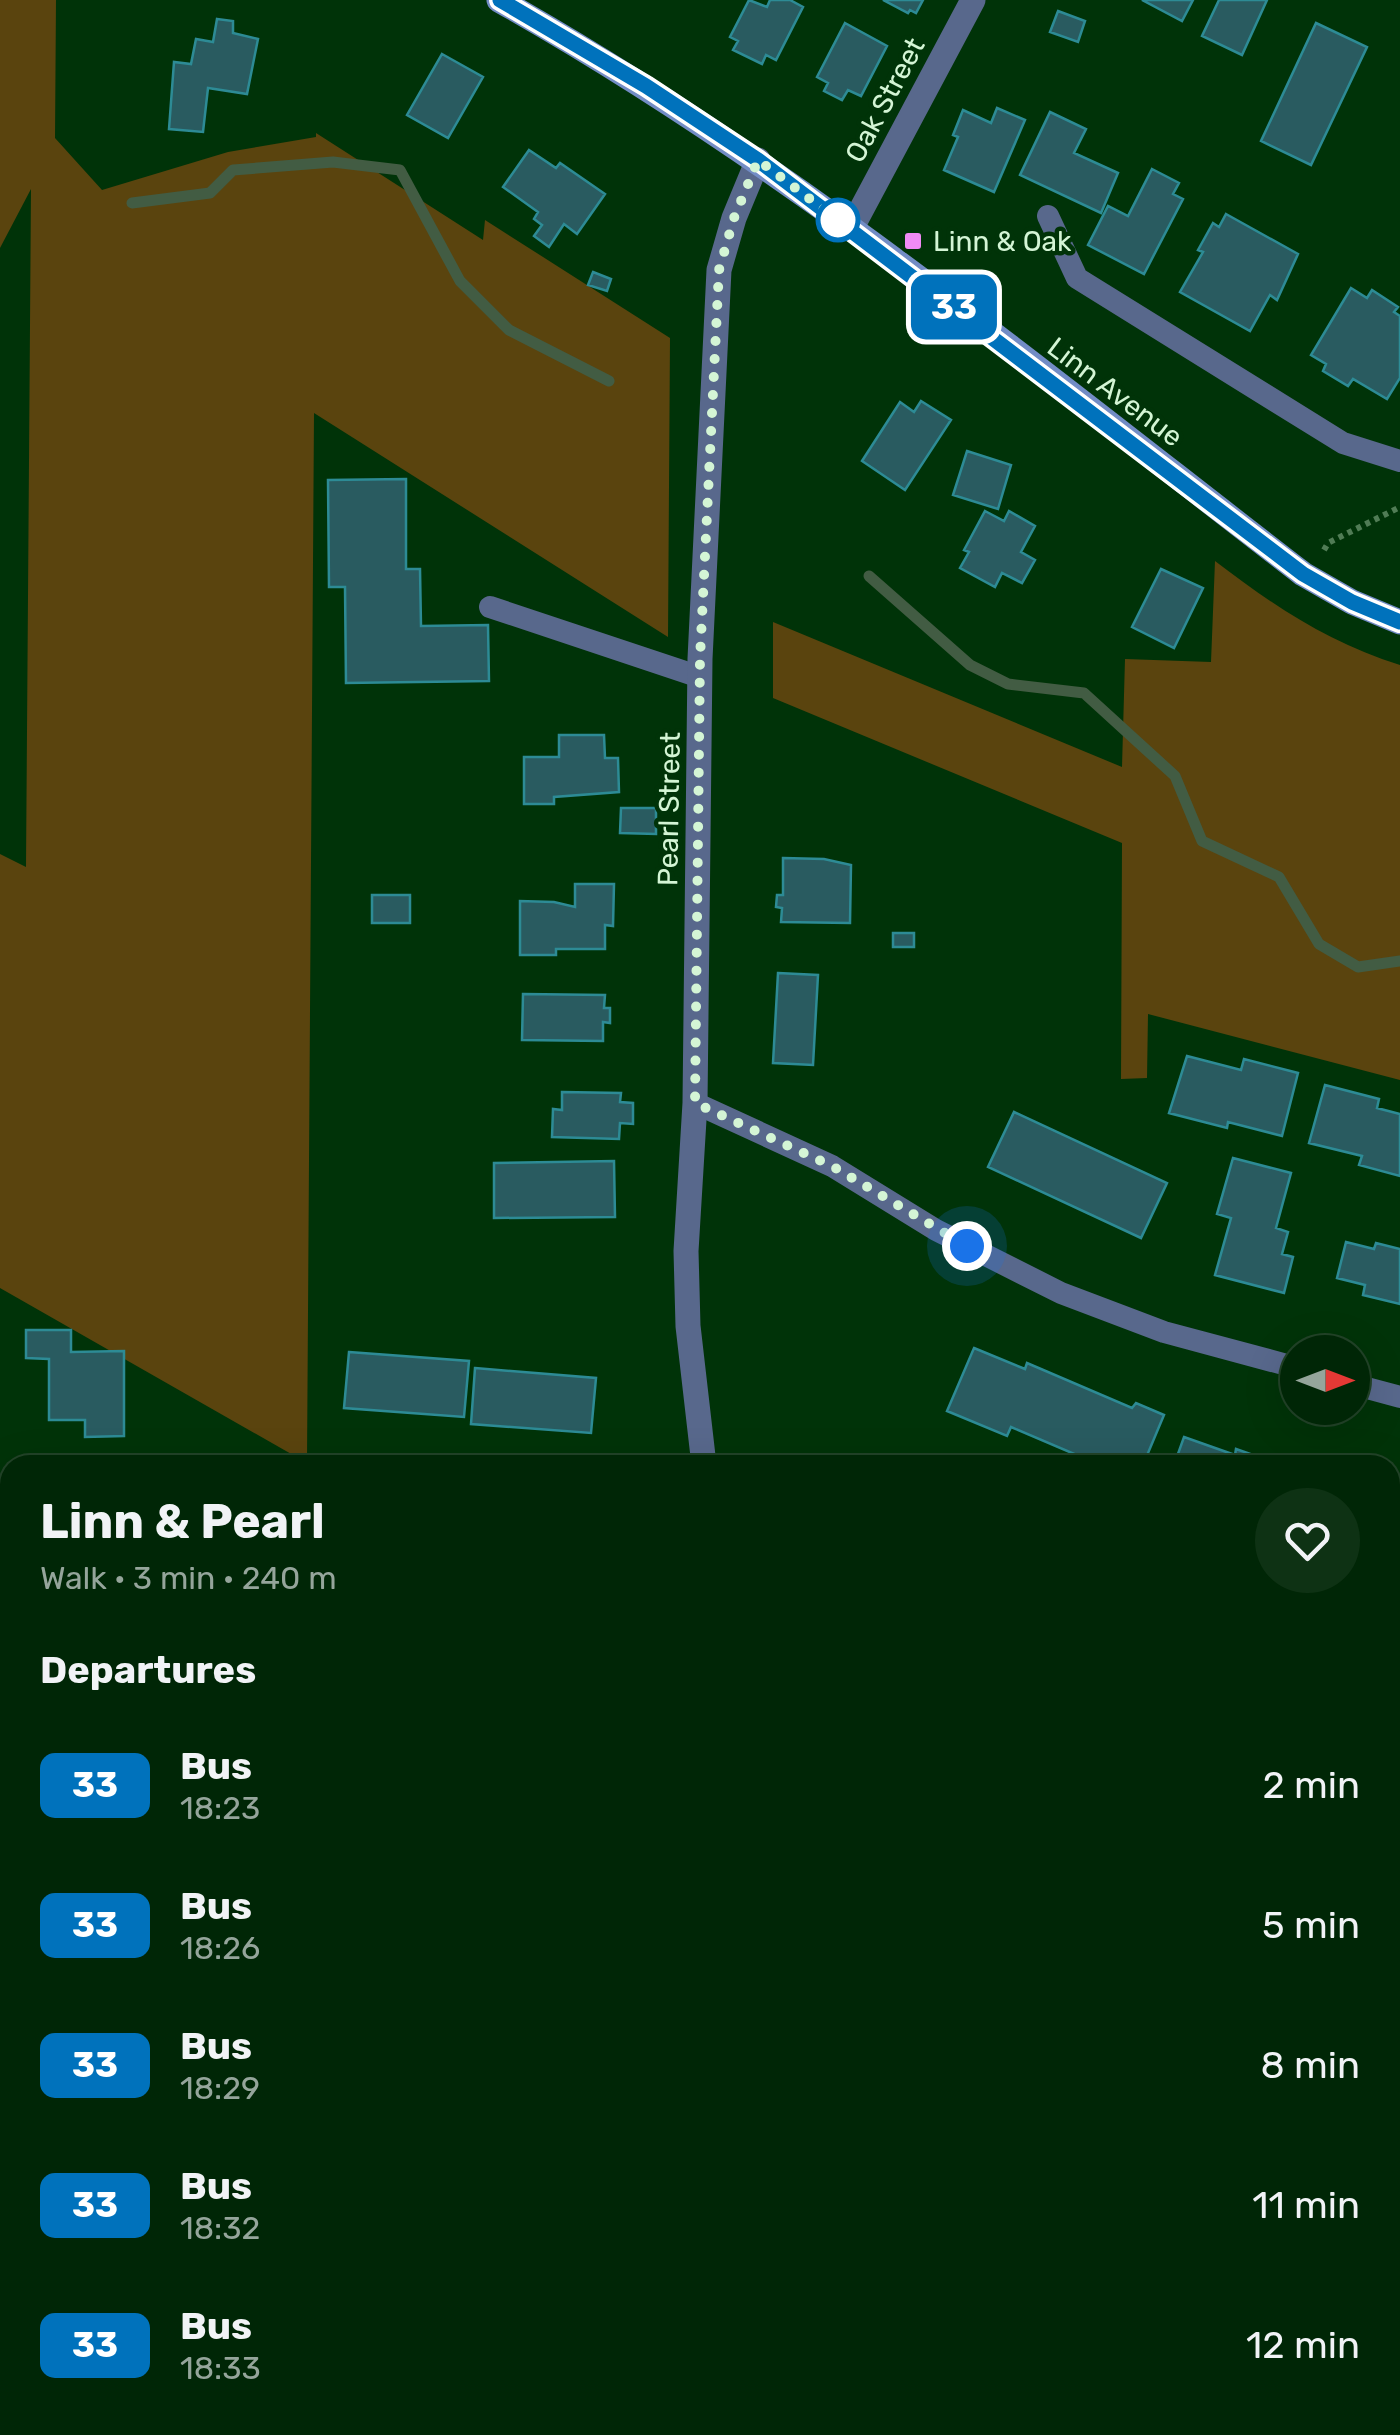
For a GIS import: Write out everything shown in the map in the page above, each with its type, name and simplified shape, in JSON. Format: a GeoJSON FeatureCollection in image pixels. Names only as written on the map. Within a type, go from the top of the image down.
{"type":"FeatureCollection","features":[{"type":"Feature","properties":{"kind":"main road","name":"Linn Avenue"},"geometry":{"type":"LineString","coordinates":[[500,0],[646,86],[758,160],[1303,574],[1352,602],[1400,622]]}},
{"type":"Feature","properties":{"kind":"street","name":"Oak Street"},"geometry":{"type":"LineString","coordinates":[[851,229],[972,0]]}},
{"type":"Feature","properties":{"kind":"street","name":"Pearl Street"},"geometry":{"type":"LineString","coordinates":[[703,1455],[686,1288],[695,1103],[700,676],[719,270],[734,218],[758,160]]}},
{"type":"Feature","properties":{"kind":"lane"},"geometry":{"type":"LineString","coordinates":[[1048,216],[1077,278],[1343,444],[1400,461]]}},
{"type":"Feature","properties":{"kind":"lane"},"geometry":{"type":"LineString","coordinates":[[490,607],[700,676]]}},
{"type":"Feature","properties":{"kind":"lane"},"geometry":{"type":"LineString","coordinates":[[695,1103],[832,1166],[936,1230],[1061,1294],[1164,1332],[1280,1363]]}},
{"type":"Feature","properties":{"kind":"lane"},"geometry":{"type":"LineString","coordinates":[[1370,1389],[1400,1397]]}},
{"type":"Feature","properties":{"kind":"path"},"geometry":{"type":"LineString","coordinates":[[1328,543],[1400,507]]}},
{"type":"Feature","properties":{"kind":"shaded area"},"geometry":{"type":"Polygon","coordinates":[[[0,0],[56,0],[55,138],[102,190],[228,152],[316,137],[316,133],[483,240],[485,220],[670,338],[668,637],[314,413],[307,1455],[293,1455],[0,1288],[0,854],[26,867],[31,189],[0,248],[0,0]]]}},
{"type":"Feature","properties":{"kind":"shaded area"},"geometry":{"type":"Polygon","coordinates":[[[1215,561],[1303,622],[1349,646],[1400,665],[1400,1080],[1148,1014],[1147,1078],[1121,1079],[1122,843],[773,698],[773,622],[1122,767],[1125,659],[1211,662],[1215,561]]]}},
{"type":"Feature","properties":{"kind":"building"},"geometry":{"type":"Polygon","coordinates":[[[749,0],[767,7],[770,0],[790,0],[803,7],[776,60],[766,55],[762,64],[733,50],[738,41],[730,37],[749,0]]]}},
{"type":"Feature","properties":{"kind":"building"},"geometry":{"type":"Polygon","coordinates":[[[883,0],[923,0],[916,13],[908,13],[883,0]]]}},
{"type":"Feature","properties":{"kind":"building"},"geometry":{"type":"Polygon","coordinates":[[[1142,0],[1193,0],[1182,21],[1142,0]]]}},
{"type":"Feature","properties":{"kind":"building"},"geometry":{"type":"Polygon","coordinates":[[[1219,0],[1267,0],[1242,55],[1202,36],[1219,0]]]}},
{"type":"Feature","properties":{"kind":"building"},"geometry":{"type":"Polygon","coordinates":[[[1058,11],[1085,21],[1078,42],[1050,32],[1058,11]]]}},
{"type":"Feature","properties":{"kind":"building"},"geometry":{"type":"Polygon","coordinates":[[[217,19],[233,21],[233,33],[258,39],[247,94],[208,88],[203,132],[169,129],[174,62],[191,64],[196,39],[213,42],[217,19]]]}},
{"type":"Feature","properties":{"kind":"building"},"geometry":{"type":"Polygon","coordinates":[[[845,23],[887,46],[861,96],[848,90],[842,100],[824,91],[828,83],[817,77],[845,23]]]}},
{"type":"Feature","properties":{"kind":"building"},"geometry":{"type":"Polygon","coordinates":[[[1316,23],[1367,47],[1311,165],[1261,141],[1316,23]]]}},
{"type":"Feature","properties":{"kind":"building"},"geometry":{"type":"Polygon","coordinates":[[[442,54],[483,77],[448,138],[407,115],[442,54]]]}},
{"type":"Feature","properties":{"kind":"building"},"geometry":{"type":"Polygon","coordinates":[[[997,108],[1025,120],[994,192],[944,170],[958,137],[953,135],[963,110],[991,123],[997,108]]]}},
{"type":"Feature","properties":{"kind":"building"},"geometry":{"type":"Polygon","coordinates":[[[1050,112],[1086,129],[1074,153],[1118,173],[1101,213],[1020,175],[1050,112]]]}},
{"type":"Feature","properties":{"kind":"building"},"geometry":{"type":"Polygon","coordinates":[[[529,150],[556,168],[560,163],[605,194],[577,234],[564,224],[549,247],[534,236],[542,225],[534,219],[538,212],[503,187],[529,150]]]}},
{"type":"Feature","properties":{"kind":"building"},"geometry":{"type":"Polygon","coordinates":[[[1152,169],[1179,183],[1173,194],[1183,199],[1144,274],[1088,245],[1108,206],[1128,216],[1152,169]]]}},
{"type":"Feature","properties":{"kind":"building"},"geometry":{"type":"Polygon","coordinates":[[[1226,214],[1298,254],[1277,300],[1270,295],[1250,331],[1180,292],[1203,252],[1198,250],[1213,223],[1219,227],[1226,214]]]}},
{"type":"Feature","properties":{"kind":"building"},"geometry":{"type":"Polygon","coordinates":[[[593,272],[611,279],[607,291],[588,285],[593,272]]]}},
{"type":"Feature","properties":{"kind":"building"},"geometry":{"type":"Polygon","coordinates":[[[1351,288],[1367,298],[1372,290],[1398,307],[1394,312],[1400,316],[1400,378],[1387,399],[1353,379],[1348,386],[1323,371],[1326,364],[1311,355],[1351,288]]]}},
{"type":"Feature","properties":{"kind":"building"},"geometry":{"type":"Polygon","coordinates":[[[921,401],[951,420],[905,490],[862,461],[900,402],[914,412],[921,401]]]}},
{"type":"Feature","properties":{"kind":"building"},"geometry":{"type":"Polygon","coordinates":[[[967,451],[1011,465],[998,509],[953,495],[967,451]]]}},
{"type":"Feature","properties":{"kind":"building"},"geometry":{"type":"Polygon","coordinates":[[[406,479],[406,569],[420,569],[421,626],[488,625],[489,681],[346,683],[345,587],[329,587],[328,480],[406,479]]]}},
{"type":"Feature","properties":{"kind":"building"},"geometry":{"type":"Polygon","coordinates":[[[985,511],[1004,521],[1009,511],[1035,526],[1021,552],[1035,560],[1022,583],[1002,573],[995,587],[960,568],[969,552],[964,550],[985,511]]]}},
{"type":"Feature","properties":{"kind":"building"},"geometry":{"type":"Polygon","coordinates":[[[1161,569],[1203,588],[1174,648],[1132,627],[1161,569]]]}},
{"type":"Feature","properties":{"kind":"building"},"geometry":{"type":"Polygon","coordinates":[[[559,735],[604,735],[605,758],[618,758],[619,792],[554,797],[554,804],[524,804],[524,757],[559,757],[559,735]]]}},
{"type":"Feature","properties":{"kind":"building"},"geometry":{"type":"Polygon","coordinates":[[[621,808],[656,808],[656,834],[620,833],[621,808]]]}},
{"type":"Feature","properties":{"kind":"building"},"geometry":{"type":"Polygon","coordinates":[[[783,858],[824,859],[851,865],[850,923],[781,922],[782,908],[776,907],[777,895],[783,895],[783,858]]]}},
{"type":"Feature","properties":{"kind":"building"},"geometry":{"type":"Polygon","coordinates":[[[575,884],[614,884],[613,926],[605,925],[605,949],[556,949],[556,955],[520,955],[520,901],[575,907],[575,884]]]}},
{"type":"Feature","properties":{"kind":"building"},"geometry":{"type":"Polygon","coordinates":[[[372,895],[410,895],[410,923],[372,923],[372,895]]]}},
{"type":"Feature","properties":{"kind":"building"},"geometry":{"type":"Polygon","coordinates":[[[893,933],[914,933],[914,947],[893,947],[893,933]]]}},
{"type":"Feature","properties":{"kind":"building"},"geometry":{"type":"Polygon","coordinates":[[[778,973],[818,975],[813,1065],[773,1063],[778,973]]]}},
{"type":"Feature","properties":{"kind":"building"},"geometry":{"type":"Polygon","coordinates":[[[523,994],[605,995],[604,1008],[610,1008],[610,1023],[603,1022],[603,1041],[522,1040],[523,994]]]}},
{"type":"Feature","properties":{"kind":"building"},"geometry":{"type":"Polygon","coordinates":[[[1187,1056],[1241,1070],[1244,1059],[1298,1073],[1282,1136],[1228,1122],[1227,1128],[1169,1113],[1187,1056]]]}},
{"type":"Feature","properties":{"kind":"building"},"geometry":{"type":"Polygon","coordinates":[[[1325,1085],[1379,1099],[1377,1108],[1400,1114],[1400,1176],[1359,1165],[1362,1156],[1309,1143],[1325,1085]]]}},
{"type":"Feature","properties":{"kind":"building"},"geometry":{"type":"Polygon","coordinates":[[[562,1092],[621,1093],[620,1102],[633,1103],[633,1124],[620,1123],[619,1139],[552,1137],[553,1109],[562,1110],[562,1092]]]}},
{"type":"Feature","properties":{"kind":"building"},"geometry":{"type":"Polygon","coordinates":[[[1014,1112],[1167,1183],[1141,1238],[988,1167],[1014,1112]]]}},
{"type":"Feature","properties":{"kind":"building"},"geometry":{"type":"Polygon","coordinates":[[[1233,1158],[1291,1173],[1276,1228],[1288,1232],[1282,1254],[1293,1257],[1284,1293],[1215,1275],[1231,1218],[1217,1214],[1233,1158]]]}},
{"type":"Feature","properties":{"kind":"building"},"geometry":{"type":"Polygon","coordinates":[[[614,1161],[615,1217],[494,1218],[494,1163],[614,1161]]]}},
{"type":"Feature","properties":{"kind":"building"},"geometry":{"type":"Polygon","coordinates":[[[1346,1242],[1374,1249],[1376,1243],[1400,1249],[1400,1304],[1363,1295],[1365,1285],[1337,1278],[1346,1242]]]}},
{"type":"Feature","properties":{"kind":"building"},"geometry":{"type":"Polygon","coordinates":[[[26,1330],[71,1330],[71,1352],[124,1351],[124,1436],[85,1437],[85,1420],[49,1420],[49,1359],[26,1358],[26,1330]]]}},
{"type":"Feature","properties":{"kind":"building"},"geometry":{"type":"Polygon","coordinates":[[[974,1348],[1025,1369],[1027,1363],[1132,1408],[1136,1403],[1164,1415],[1147,1455],[1077,1455],[1011,1427],[1007,1436],[947,1411],[974,1348]]]}},
{"type":"Feature","properties":{"kind":"building"},"geometry":{"type":"Polygon","coordinates":[[[349,1352],[469,1361],[464,1417],[344,1408],[349,1352]]]}},
{"type":"Feature","properties":{"kind":"building"},"geometry":{"type":"Polygon","coordinates":[[[475,1368],[596,1378],[591,1433],[471,1424],[475,1368]]]}},
{"type":"Feature","properties":{"kind":"building"},"geometry":{"type":"Polygon","coordinates":[[[1184,1437],[1235,1455],[1178,1455],[1184,1437]]]}},
{"type":"Feature","properties":{"kind":"waterway"},"geometry":{"type":"LineString","coordinates":[[132,203],[210,193],[233,170],[333,162],[400,170],[460,281],[509,330],[609,381]]}},
{"type":"Feature","properties":{"kind":"waterway"},"geometry":{"type":"LineString","coordinates":[[869,576],[970,665],[1008,684],[1084,693],[1175,776],[1202,841],[1279,877],[1319,944],[1358,967],[1400,961]]}},
{"type":"Feature","properties":{"kind":"bus line","name":"33"},"geometry":{"type":"LineString","coordinates":[[500,0],[646,86],[758,160],[1303,574],[1384,618],[1400,622]]}},
{"type":"Feature","properties":{"kind":"place","name":"Linn & Oak"},"geometry":{"type":"Point","coordinates":[913,241]}},
{"type":"Feature","properties":{"kind":"route"},"geometry":{"type":"LineString","coordinates":[[838,220],[758,160],[734,218],[719,270],[700,658],[695,1103],[832,1166],[967,1246]]}}]}
